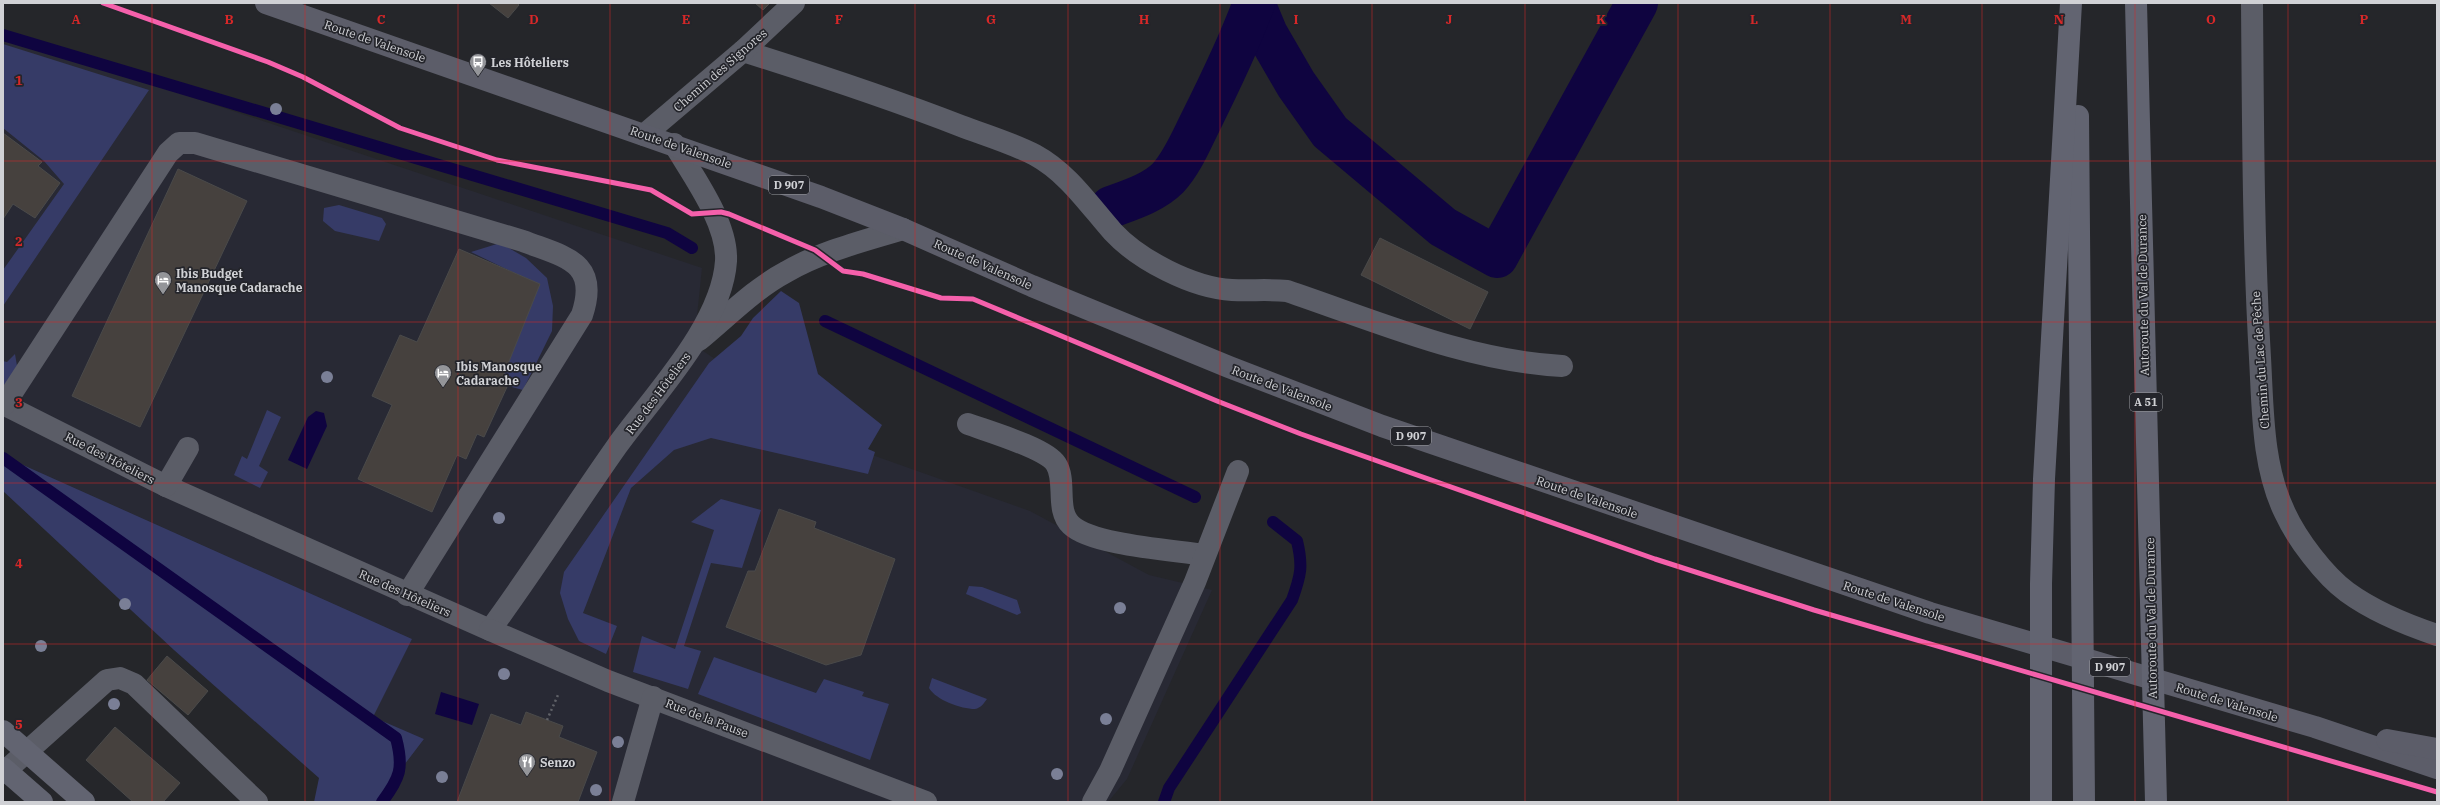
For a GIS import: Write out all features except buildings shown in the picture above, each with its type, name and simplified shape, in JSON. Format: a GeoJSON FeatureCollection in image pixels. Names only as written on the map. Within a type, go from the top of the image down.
{"type":"FeatureCollection","features":[{"type":"Feature","properties":{"kind":"highway"},"geometry":{"type":"LineString","coordinates":[[2041,802],[2040,584],[2044,486],[2071,3]]}},
{"type":"Feature","properties":{"kind":"highway"},"geometry":{"type":"LineString","coordinates":[[2077,3],[2084,802]]}},
{"type":"Feature","properties":{"kind":"highway","name":"Autoroute du Val de Durance"},"geometry":{"type":"LineString","coordinates":[[2136,3],[2156,802]]}},
{"type":"Feature","properties":{"kind":"highway"},"geometry":{"type":"LineString","coordinates":[[3,731],[84,802]]}},
{"type":"Feature","properties":{"kind":"highway"},"geometry":{"type":"LineString","coordinates":[[4,771],[42,802]]}},
{"type":"Feature","properties":{"kind":"main road","name":"Route de Valensole"},"geometry":{"type":"LineString","coordinates":[[266,3],[644,135],[674,144],[903,228],[1032,286],[1170,343],[1382,426],[1930,613],[2314,727],[2437,768]]}},
{"type":"Feature","properties":{"kind":"main road","name":"Route de Valensole"},"geometry":{"type":"LineString","coordinates":[[2314,727],[2437,749]]}},
{"type":"Feature","properties":{"kind":"street","name":"Chemin des Signores"},"geometry":{"type":"LineString","coordinates":[[644,135],[743,51],[794,3]]}},
{"type":"Feature","properties":{"kind":"street","name":"Chemin du Lac de Pêche"},"geometry":{"type":"LineString","coordinates":[[2252,3],[2255,277],[2266,449],[2274,482],[2285,513],[2303,543],[2321,566],[2346,591],[2371,607],[2437,636]]}},
{"type":"Feature","properties":{"kind":"street"},"geometry":{"type":"LineString","coordinates":[[743,51],[917,109],[1034,154],[1050,164],[1078,191],[1114,232],[1136,254],[1154,265],[1210,286],[1231,290],[1269,289],[1287,291],[1458,349],[1527,364],[1562,366]]}},
{"type":"Feature","properties":{"kind":"street"},"geometry":{"type":"LineString","coordinates":[[4,405],[168,153],[179,143],[195,143],[523,242],[569,259],[581,269],[588,284],[587,300],[582,315],[407,595]]}},
{"type":"Feature","properties":{"kind":"street","name":"Rue des Hôteliers"},"geometry":{"type":"LineString","coordinates":[[4,405],[166,486],[407,595],[490,630],[618,445],[694,344],[721,289],[726,261],[725,244],[713,213],[674,144]]}},
{"type":"Feature","properties":{"kind":"street","name":"Rue des Hôteliers"},"geometry":{"type":"LineString","coordinates":[[694,344],[755,293],[786,271],[836,250],[903,228]]}},
{"type":"Feature","properties":{"kind":"street"},"geometry":{"type":"LineString","coordinates":[[968,424],[1046,454],[1056,464],[1064,515],[1071,525],[1094,536],[1116,541],[1204,555]]}},
{"type":"Feature","properties":{"kind":"street"},"geometry":{"type":"LineString","coordinates":[[166,486],[188,448]]}},
{"type":"Feature","properties":{"kind":"street"},"geometry":{"type":"LineString","coordinates":[[1093,802],[1110,771],[1195,582],[1204,555],[1238,471]]}},
{"type":"Feature","properties":{"kind":"street","name":"Rue de la Pause"},"geometry":{"type":"LineString","coordinates":[[490,630],[608,682],[653,697],[926,802]]}},
{"type":"Feature","properties":{"kind":"street"},"geometry":{"type":"LineString","coordinates":[[4,771],[107,680],[120,678],[134,684],[257,802]]}},
{"type":"Feature","properties":{"kind":"street"},"geometry":{"type":"LineString","coordinates":[[623,802],[653,697]]}},
{"type":"Feature","properties":{"kind":"shaded area"},"geometry":{"type":"Polygon","coordinates":[[[3,34],[702,268],[694,345],[847,446],[1030,511],[1149,575],[1212,590],[1127,779],[1108,802],[376,802],[424,739],[372,717],[412,639],[3,456],[3,34]]]}},
{"type":"Feature","properties":{"kind":"shaded area"},"geometry":{"type":"Polygon","coordinates":[[[3,44],[149,90],[3,306],[3,270],[64,184],[44,161],[3,128],[3,44]]]}},
{"type":"Feature","properties":{"kind":"shaded area"},"geometry":{"type":"Polygon","coordinates":[[[339,205],[382,218],[386,224],[379,241],[335,231],[323,221],[324,208],[339,205]]]}},
{"type":"Feature","properties":{"kind":"shaded area"},"geometry":{"type":"Polygon","coordinates":[[[500,243],[526,258],[547,278],[553,306],[552,331],[523,390],[500,384],[539,285],[471,252],[500,243]]]}},
{"type":"Feature","properties":{"kind":"shaded area"},"geometry":{"type":"Polygon","coordinates":[[[781,291],[799,303],[818,374],[882,425],[868,449],[875,452],[868,474],[711,438],[674,450],[631,488],[583,613],[617,626],[606,654],[579,641],[568,619],[560,593],[564,572],[709,363],[741,336],[753,318],[781,291]]]}},
{"type":"Feature","properties":{"kind":"shaded area"},"geometry":{"type":"Polygon","coordinates":[[[15,354],[17,366],[6,385],[3,384],[3,361],[7,362],[15,354]]]}},
{"type":"Feature","properties":{"kind":"shaded area"},"geometry":{"type":"Polygon","coordinates":[[[267,410],[281,417],[259,466],[268,472],[260,488],[234,475],[242,456],[247,459],[267,410]]]}},
{"type":"Feature","properties":{"kind":"shaded area"},"geometry":{"type":"Polygon","coordinates":[[[316,411],[324,413],[327,426],[307,469],[288,460],[308,417],[316,411]]]}},
{"type":"Feature","properties":{"kind":"shaded area"},"geometry":{"type":"Polygon","coordinates":[[[3,456],[412,639],[373,717],[424,739],[376,802],[314,802],[319,778],[174,650],[3,491],[3,456]]]}},
{"type":"Feature","properties":{"kind":"shaded area"},"geometry":{"type":"Polygon","coordinates":[[[721,499],[761,510],[742,568],[711,563],[684,646],[701,651],[688,689],[633,672],[642,636],[675,649],[714,530],[691,522],[721,499]]]}},
{"type":"Feature","properties":{"kind":"shaded area"},"geometry":{"type":"Polygon","coordinates":[[[969,586],[982,587],[1017,600],[1021,613],[1017,615],[966,594],[969,586]]]}},
{"type":"Feature","properties":{"kind":"shaded area"},"geometry":{"type":"Polygon","coordinates":[[[714,657],[816,693],[824,679],[864,692],[862,696],[889,704],[870,760],[698,694],[714,657]]]}},
{"type":"Feature","properties":{"kind":"shaded area"},"geometry":{"type":"Polygon","coordinates":[[[932,678],[987,699],[981,706],[975,709],[969,709],[949,703],[937,696],[929,688],[932,678]]]}},
{"type":"Feature","properties":{"kind":"shaded area"},"geometry":{"type":"Polygon","coordinates":[[[441,692],[479,704],[472,725],[435,714],[441,692]]]}},
{"type":"Feature","properties":{"kind":"waterway"},"geometry":{"type":"LineString","coordinates":[[1254,3],[1267,34],[1296,84],[1330,132],[1443,227],[1497,257],[1637,3]]}},
{"type":"Feature","properties":{"kind":"waterway"},"geometry":{"type":"LineString","coordinates":[[1111,207],[1141,196],[1155,188],[1168,178],[1178,166],[1222,78],[1254,3]]}},
{"type":"Feature","properties":{"kind":"waterway"},"geometry":{"type":"LineString","coordinates":[[3,35],[667,233],[692,248]]}},
{"type":"Feature","properties":{"kind":"waterway"},"geometry":{"type":"LineString","coordinates":[[825,321],[1195,497]]}},
{"type":"Feature","properties":{"kind":"waterway"},"geometry":{"type":"LineString","coordinates":[[3,458],[396,738],[400,757],[399,772],[393,786],[382,802]]}},
{"type":"Feature","properties":{"kind":"waterway"},"geometry":{"type":"LineString","coordinates":[[1164,802],[1169,788],[1292,600],[1300,570],[1300,557],[1297,541],[1273,522]]}},
{"type":"Feature","properties":{"kind":"cycle path"},"geometry":{"type":"LineString","coordinates":[[103,3],[268,62],[303,77],[400,128],[497,160],[651,190],[692,214],[721,212],[729,214],[815,250],[843,271],[863,274],[941,298],[973,299],[1217,401],[1301,434],[1655,559],[1814,610],[2437,792]]}},
{"type":"Feature","properties":{"kind":"place","name":"Les Hôteliers"},"geometry":{"type":"Point","coordinates":[478,77]}},
{"type":"Feature","properties":{"kind":"place","name":"Ibis Budget Manosque Cadarache"},"geometry":{"type":"Point","coordinates":[163,295]}},
{"type":"Feature","properties":{"kind":"place","name":"Ibis Manosque Cadarache"},"geometry":{"type":"Point","coordinates":[443,388]}},
{"type":"Feature","properties":{"kind":"place","name":"Senzo"},"geometry":{"type":"Point","coordinates":[527,777]}}]}
